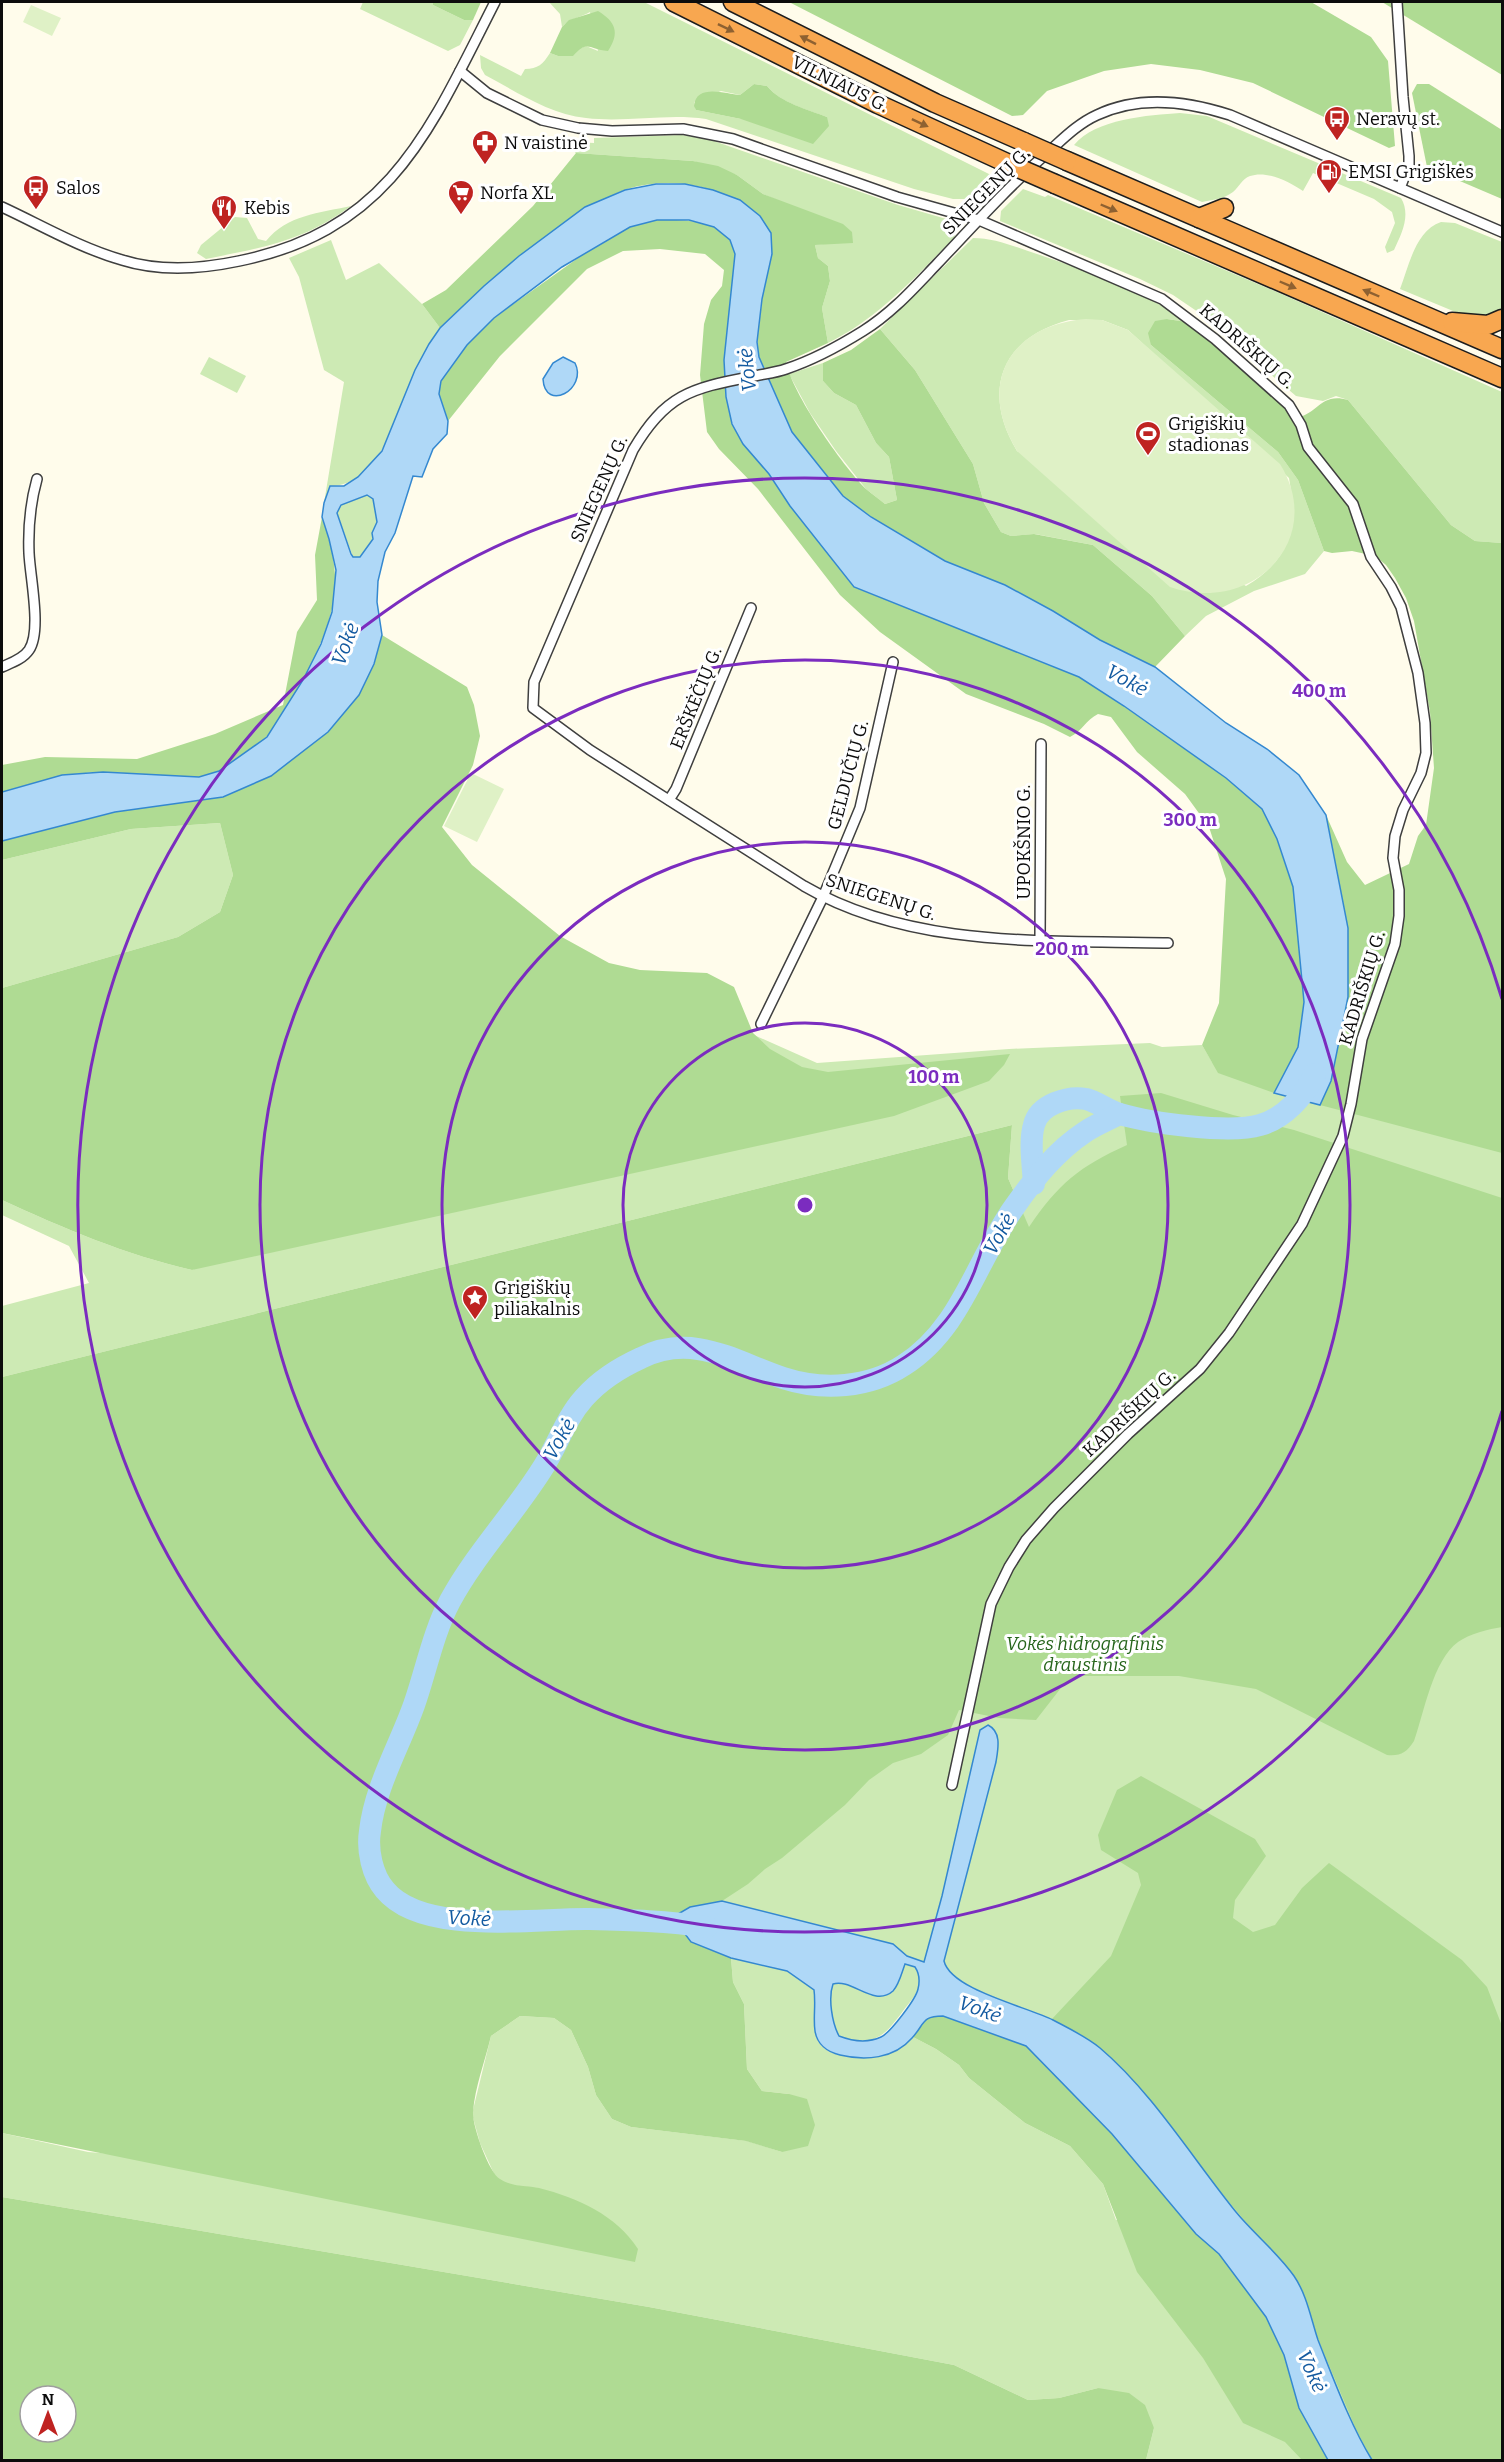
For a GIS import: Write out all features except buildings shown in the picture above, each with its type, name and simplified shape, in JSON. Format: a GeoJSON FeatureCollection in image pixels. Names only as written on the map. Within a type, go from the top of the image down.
{"type":"FeatureCollection","features":[{"type":"Feature","properties":{"kind":"highway","name":"VILNIAUS G."},"geometry":{"type":"LineString","coordinates":[[674,2],[878,104],[1009,164],[1503,378]]}},
{"type":"Feature","properties":{"kind":"highway","name":"VILNIAUS G."},"geometry":{"type":"LineString","coordinates":[[733,2],[926,99],[1425,316]]}},
{"type":"Feature","properties":{"kind":"highway"},"geometry":{"type":"LineString","coordinates":[[1199,218],[1224,208]]}},
{"type":"Feature","properties":{"kind":"highway"},"geometry":{"type":"LineString","coordinates":[[1425,316],[1458,323],[1488,325],[1503,319]]}},
{"type":"Feature","properties":{"kind":"highway"},"geometry":{"type":"LineString","coordinates":[[1425,316],[1503,349]]}},
{"type":"Feature","properties":{"kind":"street"},"geometry":{"type":"LineString","coordinates":[[2,207],[108,255],[143,265],[198,268],[254,258],[296,245],[327,231],[374,195],[395,175],[418,146],[495,2]]}},
{"type":"Feature","properties":{"kind":"street"},"geometry":{"type":"LineString","coordinates":[[1397,2],[1409,156],[1409,165],[1400,188]]}},
{"type":"Feature","properties":{"kind":"street","name":"KADRIŠKIŲ G."},"geometry":{"type":"LineString","coordinates":[[460,71],[487,93],[542,120],[578,128],[612,132],[683,129],[733,139],[897,197],[979,220],[1162,299],[1215,339],[1289,405],[1308,447],[1353,504],[1371,557],[1401,607],[1418,673],[1425,723],[1425,753],[1421,773],[1403,810],[1395,836],[1393,858],[1399,890],[1399,916],[1395,944],[1362,1039],[1351,1104],[1342,1136],[1327,1175],[1302,1224],[1229,1333],[1200,1369],[1128,1434],[1054,1508],[1026,1540],[1015,1558],[991,1604],[952,1785]]}},
{"type":"Feature","properties":{"kind":"street","name":"SNIEGENŲ G."},"geometry":{"type":"LineString","coordinates":[[1168,943],[977,938],[933,932],[823,897],[590,750],[533,708],[534,682],[633,450],[650,423],[667,407],[695,389],[784,370],[811,360],[866,329],[902,301],[997,199],[1080,124],[1098,114],[1121,107],[1174,102],[1211,109],[1503,232]]}},
{"type":"Feature","properties":{"kind":"street"},"geometry":{"type":"LineString","coordinates":[[2,667],[22,657],[30,650],[33,641],[35,605],[29,553],[29,508],[37,479]]}},
{"type":"Feature","properties":{"kind":"street","name":"ERŠKĖČIŲ G."},"geometry":{"type":"LineString","coordinates":[[669,800],[676,789],[751,608]]}},
{"type":"Feature","properties":{"kind":"street","name":"GELDUČIŲ G."},"geometry":{"type":"LineString","coordinates":[[761,1024],[823,897],[860,808],[893,662]]}},
{"type":"Feature","properties":{"kind":"street","name":"UPOKŠNIO G."},"geometry":{"type":"LineString","coordinates":[[1040,940],[1041,744]]}},
{"type":"Feature","properties":{"kind":"green space"},"geometry":{"type":"Polygon","coordinates":[[[363,2],[433,2],[433,5],[464,20],[473,20],[460,45],[448,51],[360,9],[363,2]]]}},
{"type":"Feature","properties":{"kind":"green space"},"geometry":{"type":"Polygon","coordinates":[[[433,2],[481,2],[473,20],[464,20],[433,5],[433,2]]]}},
{"type":"Feature","properties":{"kind":"green space"},"geometry":{"type":"Polygon","coordinates":[[[549,2],[644,2],[997,178],[978,195],[969,199],[953,199],[914,189],[706,119],[676,117],[601,119],[572,116],[546,107],[485,75],[481,68],[480,55],[521,76],[525,69],[540,65],[550,53],[558,56],[586,46],[598,51],[590,12],[562,27],[560,14],[549,2]],[[754,84],[740,95],[721,91],[694,102],[696,110],[741,119],[827,117],[779,97],[767,86],[754,84]]]}},
{"type":"Feature","properties":{"kind":"green space"},"geometry":{"type":"Polygon","coordinates":[[[789,2],[1311,2],[1371,37],[1388,61],[1395,146],[1389,148],[1253,83],[1200,70],[1151,64],[1104,71],[1047,91],[1023,115],[1012,116],[789,2]]]}},
{"type":"Feature","properties":{"kind":"green space"},"geometry":{"type":"Polygon","coordinates":[[[1382,2],[1502,2],[1502,75],[1382,2]]]}},
{"type":"Feature","properties":{"kind":"green space"},"geometry":{"type":"Polygon","coordinates":[[[31,5],[61,18],[52,36],[23,22],[31,5]]]}},
{"type":"Feature","properties":{"kind":"green space"},"geometry":{"type":"Polygon","coordinates":[[[598,11],[609,19],[614,28],[614,39],[608,51],[586,47],[573,56],[558,56],[550,53],[562,27],[569,20],[598,11]]]}},
{"type":"Feature","properties":{"kind":"green space"},"geometry":{"type":"Polygon","coordinates":[[[754,84],[767,86],[779,97],[827,117],[829,126],[813,144],[741,119],[696,110],[694,106],[700,94],[720,92],[740,95],[754,84]]]}},
{"type":"Feature","properties":{"kind":"green space"},"geometry":{"type":"Polygon","coordinates":[[[1417,84],[1429,84],[1502,130],[1502,199],[1427,167],[1412,93],[1417,84]]]}},
{"type":"Feature","properties":{"kind":"green space"},"geometry":{"type":"Polygon","coordinates":[[[1180,113],[1207,116],[1401,198],[1405,217],[1394,250],[1387,253],[1385,247],[1395,223],[1392,212],[1374,199],[1313,173],[1303,191],[1278,178],[1257,175],[1247,177],[1226,196],[1202,202],[1074,145],[1083,136],[1109,124],[1138,117],[1180,113]]]}},
{"type":"Feature","properties":{"kind":"green space"},"geometry":{"type":"Polygon","coordinates":[[[682,135],[711,140],[898,205],[950,220],[955,223],[957,229],[954,238],[880,309],[864,322],[828,343],[822,308],[830,281],[828,266],[818,258],[815,245],[832,243],[800,210],[763,194],[737,175],[693,161],[576,153],[568,147],[575,142],[594,143],[594,138],[682,135]]]}},
{"type":"Feature","properties":{"kind":"green space"},"geometry":{"type":"Polygon","coordinates":[[[576,153],[693,161],[718,166],[737,175],[763,194],[843,224],[852,232],[853,243],[815,245],[818,258],[828,266],[830,281],[822,308],[828,343],[786,362],[790,375],[808,409],[856,478],[885,504],[897,500],[889,457],[876,443],[856,405],[834,393],[823,381],[823,363],[851,350],[880,329],[915,370],[973,464],[984,503],[1001,532],[1011,536],[1034,534],[1093,545],[1152,596],[1185,636],[1155,667],[1100,640],[1005,585],[945,561],[871,517],[843,496],[792,432],[759,357],[757,342],[762,300],[760,216],[730,197],[680,183],[645,185],[619,192],[532,247],[494,278],[440,328],[422,304],[446,290],[533,206],[576,153]]]}},
{"type":"Feature","properties":{"kind":"green space"},"geometry":{"type":"Polygon","coordinates":[[[1023,189],[1045,197],[1048,195],[1277,292],[1502,392],[1502,543],[1475,541],[1451,525],[1348,400],[1336,396],[1323,401],[1296,396],[1198,312],[1173,295],[1000,221],[1001,211],[1023,189]]]}},
{"type":"Feature","properties":{"kind":"green space"},"geometry":{"type":"Polygon","coordinates":[[[351,206],[316,228],[282,242],[206,259],[197,253],[201,245],[235,217],[247,218],[258,239],[266,241],[274,232],[294,220],[351,206]]]}},
{"type":"Feature","properties":{"kind":"green space"},"geometry":{"type":"Polygon","coordinates":[[[657,220],[706,224],[724,233],[730,240],[735,254],[724,360],[726,397],[769,474],[790,506],[854,587],[1079,677],[1226,778],[1262,809],[1277,839],[1293,887],[1304,1002],[1298,1047],[1274,1093],[1218,1073],[1202,1045],[1219,1003],[1226,879],[1209,827],[1185,794],[1137,752],[1111,717],[1098,714],[1070,737],[1044,724],[966,694],[880,632],[840,595],[758,489],[719,449],[707,432],[700,375],[704,324],[711,300],[722,286],[724,270],[705,254],[660,249],[623,251],[587,269],[500,356],[448,421],[439,394],[441,381],[467,345],[494,318],[592,248],[630,227],[657,220]]]}},
{"type":"Feature","properties":{"kind":"green space"},"geometry":{"type":"Polygon","coordinates":[[[1441,222],[1455,223],[1502,242],[1502,314],[1489,319],[1470,318],[1400,289],[1419,241],[1425,233],[1441,222]]]}},
{"type":"Feature","properties":{"kind":"green space"},"geometry":{"type":"Polygon","coordinates":[[[973,238],[1015,247],[1097,275],[1153,300],[1187,322],[1167,319],[1151,345],[1278,452],[1298,480],[1324,551],[1305,574],[1254,591],[1206,616],[1185,636],[1152,596],[1093,545],[1035,534],[1011,536],[1001,532],[984,503],[973,464],[915,370],[880,329],[973,238]],[[1069,320],[1046,328],[1027,340],[1013,354],[1004,370],[1000,388],[1000,408],[1006,429],[1017,451],[1246,586],[1273,565],[1287,541],[1292,512],[1289,478],[1128,330],[1102,320],[1069,320]]]}},
{"type":"Feature","properties":{"kind":"green space"},"geometry":{"type":"Polygon","coordinates":[[[331,240],[346,280],[379,263],[422,304],[440,328],[417,367],[386,443],[375,460],[363,474],[348,483],[330,486],[324,503],[344,382],[324,370],[299,277],[289,258],[331,240]]]}},
{"type":"Feature","properties":{"kind":"green space","name":"Grigiškių stadionas"},"geometry":{"type":"Polygon","coordinates":[[[1086,319],[1102,320],[1128,330],[1280,464],[1292,492],[1294,519],[1287,544],[1273,564],[1253,580],[1228,590],[1200,593],[1170,587],[1017,451],[1005,426],[1000,403],[1001,381],[1007,362],[1020,346],[1037,333],[1059,324],[1086,319]]]}},
{"type":"Feature","properties":{"kind":"green space"},"geometry":{"type":"Polygon","coordinates":[[[1167,319],[1187,322],[1275,398],[1294,418],[1308,413],[1331,399],[1348,400],[1451,525],[1475,541],[1502,543],[1502,1153],[1320,1105],[1331,1081],[1348,997],[1348,928],[1326,815],[1347,862],[1365,885],[1409,864],[1418,836],[1426,825],[1434,768],[1430,712],[1414,621],[1406,598],[1386,565],[1375,556],[1352,551],[1332,553],[1324,551],[1298,480],[1278,452],[1151,345],[1148,333],[1155,321],[1167,319]]]}},
{"type":"Feature","properties":{"kind":"green space"},"geometry":{"type":"Polygon","coordinates":[[[209,357],[246,376],[237,393],[200,374],[209,357]]]}},
{"type":"Feature","properties":{"kind":"green space"},"geometry":{"type":"Polygon","coordinates":[[[823,363],[823,381],[834,393],[856,405],[876,443],[889,457],[897,500],[885,504],[866,489],[810,413],[789,374],[823,363]]]}},
{"type":"Feature","properties":{"kind":"green space"},"geometry":{"type":"Polygon","coordinates":[[[367,495],[373,499],[377,523],[372,533],[373,539],[360,557],[353,557],[337,513],[341,505],[367,495]]]}},
{"type":"Feature","properties":{"kind":"green space"},"geometry":{"type":"Polygon","coordinates":[[[322,517],[334,563],[335,592],[332,609],[319,648],[300,686],[268,735],[255,748],[226,767],[199,777],[175,778],[91,772],[2,792],[2,765],[45,757],[137,759],[215,734],[283,705],[297,632],[317,600],[315,555],[322,517]]]}},
{"type":"Feature","properties":{"kind":"green space"},"geometry":{"type":"Polygon","coordinates":[[[382,635],[467,687],[474,705],[480,736],[473,765],[442,827],[472,865],[560,936],[609,963],[640,970],[707,973],[734,987],[753,1033],[770,1049],[802,1067],[828,1072],[1010,1054],[1004,1065],[989,1081],[894,1116],[192,1270],[143,1257],[95,1240],[2,1200],[2,988],[178,937],[220,912],[233,875],[220,823],[131,829],[2,860],[2,841],[115,812],[223,797],[271,776],[328,732],[374,664],[382,635]]]}},
{"type":"Feature","properties":{"kind":"green space"},"geometry":{"type":"Polygon","coordinates":[[[471,773],[504,789],[477,842],[444,826],[471,773]]]}},
{"type":"Feature","properties":{"kind":"green space"},"geometry":{"type":"Polygon","coordinates":[[[220,823],[233,875],[220,912],[178,937],[2,988],[2,860],[131,829],[220,823]]]}},
{"type":"Feature","properties":{"kind":"green space","name":"Vokės hidrografinis draustinis"},"geometry":{"type":"Polygon","coordinates":[[[727,1023],[817,1063],[1009,1049],[1150,1043],[1162,1047],[1202,1045],[1212,1062],[1502,1152],[1502,2460],[1146,2460],[1154,2428],[1098,2388],[1059,2398],[1028,2400],[954,2365],[649,2307],[2,2197],[2,2133],[88,2152],[538,2188],[510,2185],[496,2178],[480,2143],[472,2114],[491,2036],[520,2016],[554,2018],[571,2030],[588,2067],[596,2095],[612,2119],[631,2127],[747,2141],[782,2152],[789,2094],[762,2091],[747,2069],[744,2004],[733,1982],[731,1958],[787,1971],[814,1990],[817,2039],[832,2053],[870,2058],[897,2049],[913,2037],[936,2049],[959,2065],[969,2078],[1025,2123],[1070,2146],[1103,2184],[1116,2220],[1218,2213],[919,1987],[890,2028],[877,2038],[861,2041],[839,2036],[832,2010],[833,1984],[839,1982],[894,1990],[903,1969],[701,1918],[1022,1211],[1008,1178],[1012,1125],[2,1377],[2,1306],[89,1283],[69,1246],[2,1215],[2,1200],[95,1240],[143,1257],[192,1270],[727,1023]]]}},
{"type":"Feature","properties":{"kind":"green space"},"geometry":{"type":"Polygon","coordinates":[[[1161,1093],[1233,1115],[1294,1130],[1502,1198],[1502,1627],[1468,1637],[1449,1650],[1436,1674],[1414,1741],[1406,1751],[1396,1755],[1387,1755],[1256,1689],[1179,1676],[1079,1676],[1064,1684],[1036,1720],[999,1718],[959,1710],[948,1735],[921,1754],[893,1763],[869,1780],[845,1805],[748,1884],[722,1901],[690,1907],[691,1942],[731,1958],[733,1982],[744,2004],[747,2069],[762,2091],[807,2099],[815,2125],[808,2146],[782,2152],[746,2141],[631,2127],[612,2119],[596,2095],[588,2067],[571,2030],[554,2018],[520,2016],[491,2036],[478,2084],[473,2118],[491,2168],[505,2182],[539,2188],[568,2197],[607,2217],[629,2237],[638,2249],[635,2262],[2,2133],[2,1377],[1012,1125],[1008,1178],[1029,1227],[1050,1199],[1071,1178],[1096,1161],[1127,1145],[1120,1096],[1161,1093]]]}},
{"type":"Feature","properties":{"kind":"green space"},"geometry":{"type":"Polygon","coordinates":[[[1141,1776],[1255,1839],[1266,1856],[1235,1900],[1233,1918],[1253,1932],[1275,1925],[1302,1888],[1329,1863],[1462,1960],[1487,1987],[1502,2026],[1502,2460],[1372,2460],[1355,2427],[1318,2339],[1305,2298],[1265,2245],[1194,2160],[1052,2019],[1111,1956],[1141,1885],[1138,1873],[1101,1850],[1098,1835],[1117,1790],[1141,1776]]]}},
{"type":"Feature","properties":{"kind":"green space"},"geometry":{"type":"Polygon","coordinates":[[[931,2016],[943,2016],[1026,2046],[1112,2134],[1196,2234],[1219,2254],[1266,2317],[1284,2355],[1299,2408],[1328,2460],[1302,2460],[1285,2442],[1243,2423],[1203,2358],[1137,2272],[1103,2184],[1070,2146],[1025,2123],[969,2078],[959,2065],[913,2037],[924,2020],[931,2016]]]}},
{"type":"Feature","properties":{"kind":"green space"},"geometry":{"type":"Polygon","coordinates":[[[2,2197],[649,2307],[954,2365],[1028,2400],[1059,2398],[1098,2388],[1129,2393],[1145,2405],[1154,2428],[1146,2460],[2,2460],[2,2197]]]}},
{"type":"Feature","properties":{"kind":"water"},"geometry":{"type":"Polygon","coordinates":[[[656,184],[685,184],[713,190],[740,200],[760,216],[771,233],[772,254],[762,299],[757,342],[759,357],[792,432],[843,496],[871,517],[945,561],[1005,585],[1100,640],[1155,667],[1226,723],[1267,749],[1299,775],[1326,815],[1348,928],[1348,997],[1331,1081],[1320,1105],[1274,1093],[1298,1047],[1304,1002],[1293,887],[1277,839],[1262,809],[1226,778],[1079,677],[854,587],[790,506],[769,474],[743,444],[732,424],[726,397],[724,360],[735,254],[730,240],[714,227],[689,220],[657,220],[630,227],[562,267],[494,318],[467,345],[441,381],[439,394],[448,421],[447,434],[433,449],[422,477],[413,476],[395,533],[385,552],[378,581],[377,602],[382,635],[374,664],[359,695],[328,732],[271,776],[223,797],[115,812],[2,841],[2,792],[62,775],[103,772],[199,777],[219,771],[267,737],[303,680],[321,644],[332,612],[336,570],[322,517],[330,486],[344,486],[358,477],[382,451],[415,370],[440,328],[519,256],[585,207],[625,190],[656,184]],[[367,495],[341,505],[337,513],[353,557],[360,557],[373,539],[372,533],[377,522],[373,499],[367,495]]]}},
{"type":"Feature","properties":{"kind":"water"},"geometry":{"type":"Polygon","coordinates":[[[563,357],[575,363],[576,381],[565,394],[557,396],[545,389],[543,379],[553,363],[563,357]]]}},
{"type":"Feature","properties":{"kind":"water"},"geometry":{"type":"Polygon","coordinates":[[[988,1725],[995,1732],[998,1741],[997,1757],[944,1961],[960,1981],[1053,2020],[1089,2040],[1119,2066],[1155,2105],[1236,2212],[1294,2276],[1305,2299],[1318,2340],[1343,2402],[1372,2460],[1328,2460],[1299,2408],[1284,2355],[1266,2317],[1219,2254],[1196,2234],[1112,2134],[1026,2046],[943,2016],[936,2016],[927,2019],[905,2045],[888,2054],[859,2058],[835,2054],[823,2047],[816,2036],[814,1990],[787,1971],[731,1958],[691,1942],[676,1922],[678,1914],[690,1907],[722,1901],[893,1944],[907,1956],[924,1962],[942,1896],[980,1730],[988,1725]],[[905,1964],[899,1982],[893,1991],[886,1995],[871,1995],[848,1985],[833,1984],[832,2010],[839,2036],[865,2041],[885,2034],[916,1994],[919,1980],[915,1967],[905,1964]]]}},
{"type":"Feature","properties":{"kind":"waterway","name":"Vokė"},"geometry":{"type":"LineString","coordinates":[[1034,1184],[1032,1146],[1034,1125],[1042,1112],[1055,1103],[1079,1098],[1095,1102],[1116,1113],[1150,1121],[1210,1128],[1247,1127],[1269,1122],[1285,1112],[1299,1098],[1315,1074]]}},
{"type":"Feature","properties":{"kind":"waterway","name":"Vokė"},"geometry":{"type":"LineString","coordinates":[[707,1927],[663,1922],[589,1919],[511,1922],[452,1919],[425,1914],[402,1904],[380,1884],[370,1854],[369,1838],[373,1815],[382,1783],[414,1705],[430,1652],[450,1601],[460,1583],[533,1483],[578,1406],[603,1380],[641,1358],[660,1351],[678,1348],[714,1352],[783,1378],[814,1385],[861,1383],[890,1373],[924,1350],[940,1332],[967,1292],[1001,1227],[1046,1166],[1074,1140],[1119,1114]]}},
{"type":"Feature","properties":{"kind":"place","name":"Neravų st."},"geometry":{"type":"Point","coordinates":[1337,142]}},
{"type":"Feature","properties":{"kind":"place","name":"N vaistinė"},"geometry":{"type":"Point","coordinates":[485,166]}},
{"type":"Feature","properties":{"kind":"place","name":"EMSI Grigiškės"},"geometry":{"type":"Point","coordinates":[1329,195]}},
{"type":"Feature","properties":{"kind":"place","name":"Salos"},"geometry":{"type":"Point","coordinates":[36,211]}},
{"type":"Feature","properties":{"kind":"place","name":"Norfa XL"},"geometry":{"type":"Point","coordinates":[461,216]}},
{"type":"Feature","properties":{"kind":"place","name":"Kebis"},"geometry":{"type":"Point","coordinates":[224,231]}},
{"type":"Feature","properties":{"kind":"place","name":"Grigiškių stadionas"},"geometry":{"type":"Point","coordinates":[1148,457]}},
{"type":"Feature","properties":{"kind":"place","name":"Grigiškių piliakalnis"},"geometry":{"type":"Point","coordinates":[475,1321]}}]}
